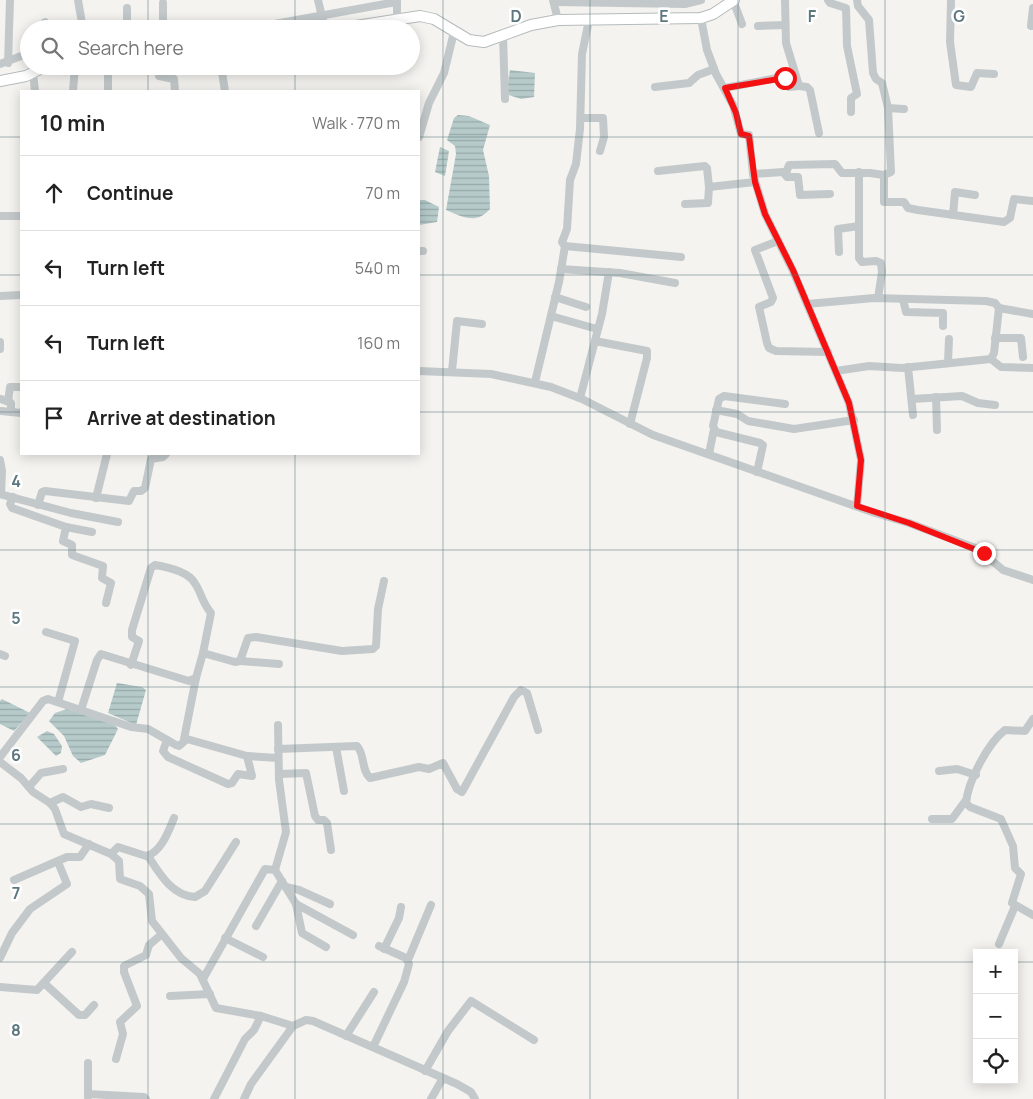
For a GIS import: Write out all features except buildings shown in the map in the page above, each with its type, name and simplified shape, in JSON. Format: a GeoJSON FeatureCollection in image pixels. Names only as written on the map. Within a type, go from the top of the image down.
{"type":"FeatureCollection","features":[{"type":"Feature","properties":{"kind":"main road"},"geometry":{"type":"LineString","coordinates":[[361,20],[396,7],[426,17],[476,42],[492,40],[532,25],[555,9],[589,20],[702,18],[713,14],[734,0]]}},
{"type":"Feature","properties":{"kind":"main road"},"geometry":{"type":"LineString","coordinates":[[0,81],[25,75]]}},
{"type":"Feature","properties":{"kind":"street"},"geometry":{"type":"LineString","coordinates":[[10,0],[4,64],[20,57]]}},
{"type":"Feature","properties":{"kind":"street"},"geometry":{"type":"LineString","coordinates":[[78,0],[81,20]]}},
{"type":"Feature","properties":{"kind":"street"},"geometry":{"type":"LineString","coordinates":[[318,0],[323,20]]}},
{"type":"Feature","properties":{"kind":"street"},"geometry":{"type":"LineString","coordinates":[[555,9],[685,4],[700,0]]}},
{"type":"Feature","properties":{"kind":"street"},"geometry":{"type":"LineString","coordinates":[[734,0],[742,24]]}},
{"type":"Feature","properties":{"kind":"street"},"geometry":{"type":"LineString","coordinates":[[785,0],[787,48],[799,86]]}},
{"type":"Feature","properties":{"kind":"street"},"geometry":{"type":"LineString","coordinates":[[828,0],[830,3],[846,8],[847,46],[857,94],[851,98],[852,112]]}},
{"type":"Feature","properties":{"kind":"street"},"geometry":{"type":"LineString","coordinates":[[830,194],[800,195],[798,177],[787,177],[787,166],[792,164],[836,164],[840,172],[859,172],[884,176],[891,172],[888,108],[882,83],[876,79],[873,73],[869,20],[858,6],[857,0]]}},
{"type":"Feature","properties":{"kind":"street"},"geometry":{"type":"LineString","coordinates":[[951,0],[949,35],[956,85],[971,87],[977,73],[994,74]]}},
{"type":"Feature","properties":{"kind":"street"},"geometry":{"type":"LineString","coordinates":[[163,3],[163,20]]}},
{"type":"Feature","properties":{"kind":"street"},"geometry":{"type":"LineString","coordinates":[[333,20],[396,7]]}},
{"type":"Feature","properties":{"kind":"street"},"geometry":{"type":"LineString","coordinates":[[126,8],[127,20]]}},
{"type":"Feature","properties":{"kind":"street"},"geometry":{"type":"LineString","coordinates":[[1031,26],[1033,8]]}},
{"type":"Feature","properties":{"kind":"street"},"geometry":{"type":"LineString","coordinates":[[702,18],[704,38],[714,70],[725,88],[736,113],[739,131],[741,134],[749,136],[755,182],[778,241],[808,304],[849,403],[861,460],[857,506]]}},
{"type":"Feature","properties":{"kind":"street"},"geometry":{"type":"LineString","coordinates":[[535,382],[565,246],[562,242],[567,229],[571,174],[576,164],[581,118],[582,54],[589,20]]}},
{"type":"Feature","properties":{"kind":"street"},"geometry":{"type":"LineString","coordinates":[[758,26],[785,25]]}},
{"type":"Feature","properties":{"kind":"street"},"geometry":{"type":"LineString","coordinates":[[420,134],[429,103],[444,73],[454,32]]}},
{"type":"Feature","properties":{"kind":"street"},"geometry":{"type":"LineString","coordinates":[[503,35],[505,99]]}},
{"type":"Feature","properties":{"kind":"street"},"geometry":{"type":"LineString","coordinates":[[655,87],[690,82],[698,74],[714,70]]}},
{"type":"Feature","properties":{"kind":"street"},"geometry":{"type":"LineString","coordinates":[[33,75],[35,90]]}},
{"type":"Feature","properties":{"kind":"street"},"geometry":{"type":"LineString","coordinates":[[73,90],[74,75]]}},
{"type":"Feature","properties":{"kind":"street"},"geometry":{"type":"LineString","coordinates":[[108,75],[108,90]]}},
{"type":"Feature","properties":{"kind":"street"},"geometry":{"type":"LineString","coordinates":[[159,75],[174,79],[175,90]]}},
{"type":"Feature","properties":{"kind":"street"},"geometry":{"type":"LineString","coordinates":[[223,75],[226,90]]}},
{"type":"Feature","properties":{"kind":"street"},"geometry":{"type":"LineString","coordinates":[[725,88],[782,76],[786,79],[788,87],[808,86],[819,133]]}},
{"type":"Feature","properties":{"kind":"street"},"geometry":{"type":"LineString","coordinates":[[888,108],[904,109]]}},
{"type":"Feature","properties":{"kind":"street"},"geometry":{"type":"LineString","coordinates":[[581,118],[603,118],[604,137],[600,151]]}},
{"type":"Feature","properties":{"kind":"street"},"geometry":{"type":"LineString","coordinates":[[658,171],[706,166],[709,187],[708,203],[686,204]]}},
{"type":"Feature","properties":{"kind":"street"},"geometry":{"type":"LineString","coordinates":[[859,172],[859,258],[866,262],[878,261],[882,266],[878,298]]}},
{"type":"Feature","properties":{"kind":"street"},"geometry":{"type":"LineString","coordinates":[[753,174],[786,173]]}},
{"type":"Feature","properties":{"kind":"street"},"geometry":{"type":"LineString","coordinates":[[884,176],[884,202],[904,202],[908,208],[1007,222],[1010,218],[1014,199],[1033,201]]}},
{"type":"Feature","properties":{"kind":"street"},"geometry":{"type":"LineString","coordinates":[[709,187],[755,182]]}},
{"type":"Feature","properties":{"kind":"street"},"geometry":{"type":"LineString","coordinates":[[953,215],[955,192],[975,195]]}},
{"type":"Feature","properties":{"kind":"street"},"geometry":{"type":"LineString","coordinates":[[0,216],[20,216]]}},
{"type":"Feature","properties":{"kind":"street"},"geometry":{"type":"LineString","coordinates":[[839,252],[838,229],[859,226]]}},
{"type":"Feature","properties":{"kind":"street"},"geometry":{"type":"LineString","coordinates":[[778,241],[755,250],[773,298],[771,302],[759,306],[769,348],[776,351],[828,352]]}},
{"type":"Feature","properties":{"kind":"street"},"geometry":{"type":"LineString","coordinates":[[565,246],[680,257]]}},
{"type":"Feature","properties":{"kind":"street"},"geometry":{"type":"LineString","coordinates":[[561,269],[609,272],[675,283]]}},
{"type":"Feature","properties":{"kind":"street"},"geometry":{"type":"LineString","coordinates":[[580,398],[598,330],[609,272]]}},
{"type":"Feature","properties":{"kind":"street"},"geometry":{"type":"LineString","coordinates":[[0,296],[20,295]]}},
{"type":"Feature","properties":{"kind":"street"},"geometry":{"type":"LineString","coordinates":[[555,297],[586,307]]}},
{"type":"Feature","properties":{"kind":"street"},"geometry":{"type":"LineString","coordinates":[[808,304],[878,298],[986,300],[995,303],[999,308],[1033,314]]}},
{"type":"Feature","properties":{"kind":"street"},"geometry":{"type":"LineString","coordinates":[[903,299],[906,312],[943,313],[943,326]]}},
{"type":"Feature","properties":{"kind":"street"},"geometry":{"type":"LineString","coordinates":[[991,359],[994,353],[999,308]]}},
{"type":"Feature","properties":{"kind":"street"},"geometry":{"type":"LineString","coordinates":[[551,316],[598,330]]}},
{"type":"Feature","properties":{"kind":"street"},"geometry":{"type":"LineString","coordinates":[[452,371],[457,321],[482,324]]}},
{"type":"Feature","properties":{"kind":"street"},"geometry":{"type":"LineString","coordinates":[[996,338],[1021,338],[1023,357]]}},
{"type":"Feature","properties":{"kind":"street"},"geometry":{"type":"LineString","coordinates":[[948,339],[948,362]]}},
{"type":"Feature","properties":{"kind":"street"},"geometry":{"type":"LineString","coordinates":[[595,341],[646,351],[647,358],[630,424]]}},
{"type":"Feature","properties":{"kind":"street"},"geometry":{"type":"LineString","coordinates":[[0,342],[0,349]]}},
{"type":"Feature","properties":{"kind":"street"},"geometry":{"type":"LineString","coordinates":[[836,371],[869,366],[908,367],[991,359],[1001,366],[1033,368]]}},
{"type":"Feature","properties":{"kind":"street"},"geometry":{"type":"LineString","coordinates":[[908,367],[913,415]]}},
{"type":"Feature","properties":{"kind":"street"},"geometry":{"type":"LineString","coordinates":[[420,371],[491,374],[535,382],[580,398],[630,424],[709,454],[909,523],[978,549],[1003,570],[1033,580]]}},
{"type":"Feature","properties":{"kind":"street"},"geometry":{"type":"LineString","coordinates":[[20,387],[10,387],[3,399],[1,413],[20,413]]}},
{"type":"Feature","properties":{"kind":"street"},"geometry":{"type":"LineString","coordinates":[[709,454],[719,399],[724,396],[785,404]]}},
{"type":"Feature","properties":{"kind":"street"},"geometry":{"type":"LineString","coordinates":[[912,399],[962,396],[978,403],[995,405]]}},
{"type":"Feature","properties":{"kind":"street"},"geometry":{"type":"LineString","coordinates":[[936,398],[937,430]]}},
{"type":"Feature","properties":{"kind":"street"},"geometry":{"type":"LineString","coordinates":[[3,399],[12,404],[11,412]]}},
{"type":"Feature","properties":{"kind":"street"},"geometry":{"type":"LineString","coordinates":[[716,410],[737,414],[748,421],[794,429],[854,420]]}},
{"type":"Feature","properties":{"kind":"street"},"geometry":{"type":"LineString","coordinates":[[714,429],[719,434],[762,444],[757,472]]}},
{"type":"Feature","properties":{"kind":"street"},"geometry":{"type":"LineString","coordinates":[[96,498],[107,455]]}},
{"type":"Feature","properties":{"kind":"street"},"geometry":{"type":"LineString","coordinates":[[38,505],[42,492],[45,490],[129,501],[134,491],[141,491],[145,488],[151,459],[165,455]]}},
{"type":"Feature","properties":{"kind":"street"},"geometry":{"type":"LineString","coordinates":[[0,460],[2,471],[0,494],[38,505],[118,522]]}},
{"type":"Feature","properties":{"kind":"street"},"geometry":{"type":"LineString","coordinates":[[12,497],[10,504],[12,508],[66,527],[92,532]]}},
{"type":"Feature","properties":{"kind":"street"},"geometry":{"type":"LineString","coordinates":[[66,527],[63,541],[72,546],[72,555],[103,566],[102,578],[111,583],[106,603]]}},
{"type":"Feature","properties":{"kind":"street"},"geometry":{"type":"LineString","coordinates":[[0,757],[42,701],[48,699],[131,727],[148,729],[179,746],[184,740],[211,613],[203,604],[195,583],[181,573],[155,565],[151,568],[132,630],[132,637],[138,641],[131,665]]}},
{"type":"Feature","properties":{"kind":"street"},"geometry":{"type":"LineString","coordinates":[[240,661],[246,642],[248,638],[252,637],[342,651],[375,648],[378,609],[384,581]]}},
{"type":"Feature","properties":{"kind":"street"},"geometry":{"type":"LineString","coordinates":[[46,632],[75,641],[58,702]]}},
{"type":"Feature","properties":{"kind":"street"},"geometry":{"type":"LineString","coordinates":[[81,710],[98,656],[101,654],[182,680],[193,681],[196,678]]}},
{"type":"Feature","properties":{"kind":"street"},"geometry":{"type":"LineString","coordinates":[[203,654],[235,662],[279,664]]}},
{"type":"Feature","properties":{"kind":"street"},"geometry":{"type":"LineString","coordinates":[[278,749],[359,747],[366,774],[370,778],[419,767],[429,770],[443,763],[457,789],[462,792],[514,697],[522,690],[527,692],[538,730]]}},
{"type":"Feature","properties":{"kind":"street"},"geometry":{"type":"LineString","coordinates":[[932,818],[952,819],[966,800],[988,750],[1001,734],[1009,730],[1025,732],[1033,720]]}},
{"type":"Feature","properties":{"kind":"street"},"geometry":{"type":"LineString","coordinates":[[278,725],[279,774],[286,832],[275,870],[296,904],[302,933],[326,947]]}},
{"type":"Feature","properties":{"kind":"street"},"geometry":{"type":"LineString","coordinates":[[167,740],[163,751],[168,757],[228,784],[232,783],[238,774],[252,776],[247,756]]}},
{"type":"Feature","properties":{"kind":"street"},"geometry":{"type":"LineString","coordinates":[[184,740],[247,756],[278,758]]}},
{"type":"Feature","properties":{"kind":"street"},"geometry":{"type":"LineString","coordinates":[[336,747],[344,791]]}},
{"type":"Feature","properties":{"kind":"street"},"geometry":{"type":"LineString","coordinates":[[0,762],[50,803],[55,809],[64,834],[111,854],[119,862],[120,879],[140,886],[149,894],[150,916],[162,934],[203,979],[216,1008],[261,1016],[293,1026]]}},
{"type":"Feature","properties":{"kind":"street"},"geometry":{"type":"LineString","coordinates":[[29,787],[41,773],[63,769]]}},
{"type":"Feature","properties":{"kind":"street"},"geometry":{"type":"LineString","coordinates":[[939,771],[957,769],[976,775]]}},
{"type":"Feature","properties":{"kind":"street"},"geometry":{"type":"LineString","coordinates":[[279,774],[304,772],[308,774],[315,816],[318,820],[324,820],[327,823],[331,850]]}},
{"type":"Feature","properties":{"kind":"street"},"geometry":{"type":"LineString","coordinates":[[50,803],[63,797],[83,808],[92,804],[109,808]]}},
{"type":"Feature","properties":{"kind":"street"},"geometry":{"type":"LineString","coordinates":[[966,800],[970,807],[999,817],[1011,840],[1015,868],[1021,874],[1012,898],[1015,906],[999,944]]}},
{"type":"Feature","properties":{"kind":"street"},"geometry":{"type":"LineString","coordinates":[[148,856],[167,835],[174,818]]}},
{"type":"Feature","properties":{"kind":"street"},"geometry":{"type":"LineString","coordinates":[[111,854],[118,847],[148,856],[168,885],[187,896],[195,897],[205,891],[236,842]]}},
{"type":"Feature","properties":{"kind":"street"},"geometry":{"type":"LineString","coordinates":[[14,880],[67,857],[82,856],[89,844]]}},
{"type":"Feature","properties":{"kind":"street"},"geometry":{"type":"LineString","coordinates":[[0,958],[12,932],[30,909],[67,884],[58,862]]}},
{"type":"Feature","properties":{"kind":"street"},"geometry":{"type":"LineString","coordinates":[[203,979],[262,872],[265,869],[275,870]]}},
{"type":"Feature","properties":{"kind":"street"},"geometry":{"type":"LineString","coordinates":[[284,884],[330,904]]}},
{"type":"Feature","properties":{"kind":"street"},"geometry":{"type":"LineString","coordinates":[[256,926],[284,884]]}},
{"type":"Feature","properties":{"kind":"street"},"geometry":{"type":"LineString","coordinates":[[296,904],[353,935]]}},
{"type":"Feature","properties":{"kind":"street"},"geometry":{"type":"LineString","coordinates":[[373,1047],[404,982],[408,960],[431,904]]}},
{"type":"Feature","properties":{"kind":"street"},"geometry":{"type":"LineString","coordinates":[[1015,906],[1033,914]]}},
{"type":"Feature","properties":{"kind":"street"},"geometry":{"type":"LineString","coordinates":[[401,907],[399,918],[382,948],[408,960]]}},
{"type":"Feature","properties":{"kind":"street"},"geometry":{"type":"LineString","coordinates":[[116,1059],[123,1034],[120,1022],[137,1006],[124,972],[124,966],[146,955],[149,945],[162,934]]}},
{"type":"Feature","properties":{"kind":"street"},"geometry":{"type":"LineString","coordinates":[[226,938],[263,957]]}},
{"type":"Feature","properties":{"kind":"street"},"geometry":{"type":"LineString","coordinates":[[0,987],[37,990],[72,952]]}},
{"type":"Feature","properties":{"kind":"street"},"geometry":{"type":"LineString","coordinates":[[44,983],[79,1015],[85,1015],[94,1006]]}},
{"type":"Feature","properties":{"kind":"street"},"geometry":{"type":"LineString","coordinates":[[346,1036],[374,992]]}},
{"type":"Feature","properties":{"kind":"street"},"geometry":{"type":"LineString","coordinates":[[170,996],[210,994]]}},
{"type":"Feature","properties":{"kind":"street"},"geometry":{"type":"LineString","coordinates":[[425,1071],[448,1031],[471,1001],[534,1040]]}},
{"type":"Feature","properties":{"kind":"street"},"geometry":{"type":"LineString","coordinates":[[215,1098],[244,1040],[254,1030],[261,1016]]}},
{"type":"Feature","properties":{"kind":"street"},"geometry":{"type":"LineString","coordinates":[[244,1099],[251,1084],[293,1026],[306,1020],[313,1021],[443,1078],[471,1092],[476,1099]]}},
{"type":"Feature","properties":{"kind":"street"},"geometry":{"type":"LineString","coordinates":[[88,1062],[88,1097],[144,1097],[146,1099]]}},
{"type":"Feature","properties":{"kind":"street"},"geometry":{"type":"LineString","coordinates":[[431,1099],[443,1078]]}},
{"type":"Feature","properties":{"kind":"shaded area"},"geometry":{"type":"Polygon","coordinates":[[[510,70],[535,73],[534,97],[521,99],[506,94],[510,70]]]}},
{"type":"Feature","properties":{"kind":"shaded area"},"geometry":{"type":"Polygon","coordinates":[[[458,115],[469,116],[490,125],[483,150],[489,176],[490,209],[480,217],[464,217],[446,210],[456,154],[455,146],[447,140],[454,118],[458,115]]]}},
{"type":"Feature","properties":{"kind":"shaded area"},"geometry":{"type":"Polygon","coordinates":[[[440,147],[449,151],[445,176],[435,172],[440,147]]]}},
{"type":"Feature","properties":{"kind":"shaded area"},"geometry":{"type":"Polygon","coordinates":[[[420,200],[425,200],[439,207],[437,222],[420,225],[420,200]]]}},
{"type":"Feature","properties":{"kind":"shaded area"},"geometry":{"type":"Polygon","coordinates":[[[117,683],[142,687],[146,690],[136,725],[108,713],[117,683]]]}},
{"type":"Feature","properties":{"kind":"shaded area"},"geometry":{"type":"Polygon","coordinates":[[[2,699],[30,713],[14,731],[0,724],[0,701],[2,699]]]}},
{"type":"Feature","properties":{"kind":"shaded area"},"geometry":{"type":"Polygon","coordinates":[[[73,707],[112,722],[118,729],[105,755],[81,763],[73,756],[64,736],[49,721],[55,713],[73,707]]]}},
{"type":"Feature","properties":{"kind":"shaded area"},"geometry":{"type":"Polygon","coordinates":[[[47,731],[54,734],[62,746],[61,753],[56,756],[37,737],[47,731]]]}},
{"type":"Feature","properties":{"kind":"route"},"geometry":{"type":"LineString","coordinates":[[785,78],[782,76],[725,88],[736,113],[739,131],[741,134],[749,136],[755,182],[765,214],[793,270],[849,403],[861,460],[857,506],[875,514],[909,523],[984,553]]}}]}
